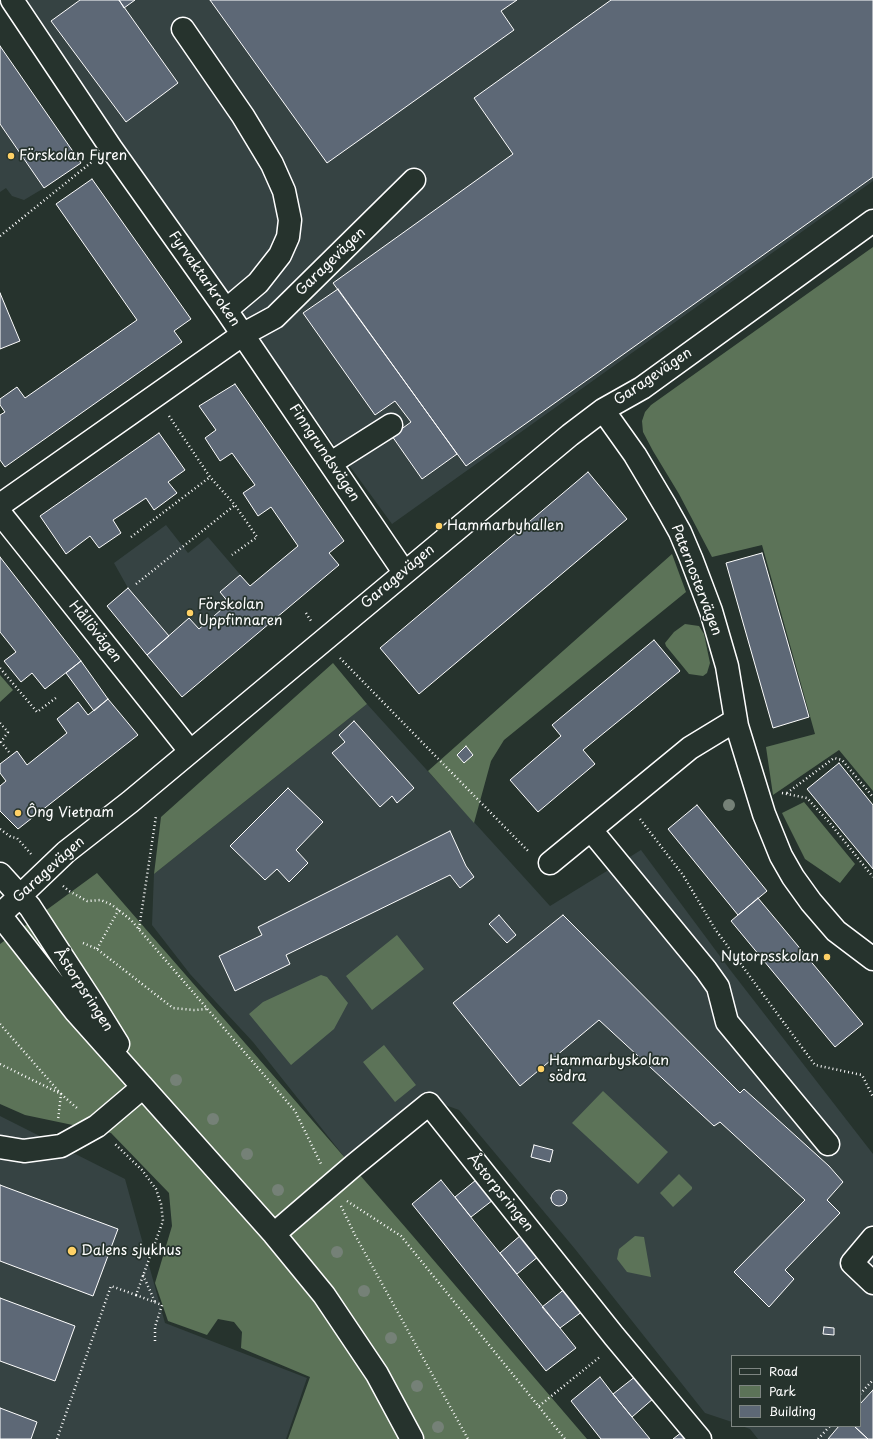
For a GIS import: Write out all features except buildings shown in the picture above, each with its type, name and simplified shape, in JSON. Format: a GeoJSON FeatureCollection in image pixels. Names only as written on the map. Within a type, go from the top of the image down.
{"type":"FeatureCollection","features":[{"type":"Feature","properties":{"kind":"street","name":"Fyrvaktarkroken"},"geometry":{"type":"LineString","coordinates":[[0,505],[156,397],[242,335],[226,310],[111,148],[12,0]]}},
{"type":"Feature","properties":{"kind":"street"},"geometry":{"type":"LineString","coordinates":[[183,28],[243,116],[272,164],[284,190],[290,220],[288,237],[280,255],[258,283],[226,310]]}},
{"type":"Feature","properties":{"kind":"street","name":"Garagevägen"},"geometry":{"type":"LineString","coordinates":[[242,335],[275,317],[414,180]]}},
{"type":"Feature","properties":{"kind":"street","name":"Garagevägen"},"geometry":{"type":"LineString","coordinates":[[0,915],[46,870],[570,435],[603,410],[642,388],[873,221]]}},
{"type":"Feature","properties":{"kind":"street","name":"Finngrundsvägen"},"geometry":{"type":"LineString","coordinates":[[242,335],[331,463],[404,572]]}},
{"type":"Feature","properties":{"kind":"street","name":"Paternostervägen"},"geometry":{"type":"LineString","coordinates":[[603,410],[635,455],[680,532],[712,611],[727,666],[736,720],[757,792],[772,834],[793,877],[836,931],[873,960]]}},
{"type":"Feature","properties":{"kind":"street"},"geometry":{"type":"LineString","coordinates":[[331,463],[391,425]]}},
{"type":"Feature","properties":{"kind":"street","name":"Hållövägen"},"geometry":{"type":"LineString","coordinates":[[0,513],[190,751]]}},
{"type":"Feature","properties":{"kind":"street"},"geometry":{"type":"LineString","coordinates":[[550,863],[690,748],[736,720]]}},
{"type":"Feature","properties":{"kind":"street"},"geometry":{"type":"LineString","coordinates":[[591,830],[706,970],[718,987],[728,1022],[828,1144]]}},
{"type":"Feature","properties":{"kind":"street","name":"Åstorpsringen"},"geometry":{"type":"LineString","coordinates":[[0,874],[20,895],[92,1002],[143,1087]]}},
{"type":"Feature","properties":{"kind":"street","name":"Åstorpsringen"},"geometry":{"type":"LineString","coordinates":[[0,915],[76,1012],[274,1234],[324,1295],[377,1374],[412,1439]]}},
{"type":"Feature","properties":{"kind":"street"},"geometry":{"type":"LineString","coordinates":[[0,1147],[24,1151],[61,1146],[97,1126],[143,1087]]}},
{"type":"Feature","properties":{"kind":"street","name":"Åstorpsringen"},"geometry":{"type":"LineString","coordinates":[[274,1234],[353,1166],[429,1104],[619,1342],[700,1439]]}},
{"type":"Feature","properties":{"kind":"street"},"geometry":{"type":"LineString","coordinates":[[873,1238],[852,1263],[873,1283]]}},
{"type":"Feature","properties":{"kind":"path"},"geometry":{"type":"LineString","coordinates":[[0,236],[111,148]]}},
{"type":"Feature","properties":{"kind":"path"},"geometry":{"type":"LineString","coordinates":[[156,397],[210,477],[235,505],[258,537],[232,555]]}},
{"type":"Feature","properties":{"kind":"path"},"geometry":{"type":"LineString","coordinates":[[131,537],[210,477]]}},
{"type":"Feature","properties":{"kind":"path"},"geometry":{"type":"LineString","coordinates":[[136,584],[235,505]]}},
{"type":"Feature","properties":{"kind":"path"},"geometry":{"type":"LineString","coordinates":[[341,660],[534,858],[550,863]]}},
{"type":"Feature","properties":{"kind":"path"},"geometry":{"type":"LineString","coordinates":[[0,668],[38,712],[57,696]]}},
{"type":"Feature","properties":{"kind":"path"},"geometry":{"type":"LineString","coordinates":[[0,723],[8,732],[1,742],[10,752]]}},
{"type":"Feature","properties":{"kind":"path"},"geometry":{"type":"LineString","coordinates":[[786,794],[834,758],[842,760],[873,797]]}},
{"type":"Feature","properties":{"kind":"path"},"geometry":{"type":"LineString","coordinates":[[757,792],[786,794],[807,798],[829,822],[873,877]]}},
{"type":"Feature","properties":{"kind":"path"},"geometry":{"type":"LineString","coordinates":[[626,801],[684,875],[715,929],[815,1065],[862,1075],[873,1097]]}},
{"type":"Feature","properties":{"kind":"path"},"geometry":{"type":"LineString","coordinates":[[139,929],[156,816]]}},
{"type":"Feature","properties":{"kind":"path"},"geometry":{"type":"LineString","coordinates":[[0,829],[11,837],[17,838],[46,870],[69,891],[87,901],[101,900],[119,909],[139,929],[295,1111],[316,1154]]}},
{"type":"Feature","properties":{"kind":"path"},"geometry":{"type":"LineString","coordinates":[[97,949],[119,909]]}},
{"type":"Feature","properties":{"kind":"path"},"geometry":{"type":"LineString","coordinates":[[82,943],[97,949],[173,1008],[194,1010],[207,1009]]}},
{"type":"Feature","properties":{"kind":"path"},"geometry":{"type":"LineString","coordinates":[[0,1024],[61,1094],[79,1110]]}},
{"type":"Feature","properties":{"kind":"path"},"geometry":{"type":"LineString","coordinates":[[0,1064],[61,1094]]}},
{"type":"Feature","properties":{"kind":"path"},"geometry":{"type":"LineString","coordinates":[[111,1140],[142,1170],[156,1189],[161,1204],[163,1220],[136,1295]]}},
{"type":"Feature","properties":{"kind":"path"},"geometry":{"type":"LineString","coordinates":[[342,1197],[401,1236],[565,1439]]}},
{"type":"Feature","properties":{"kind":"path"},"geometry":{"type":"LineString","coordinates":[[338,1200],[468,1439]]}},
{"type":"Feature","properties":{"kind":"path"},"geometry":{"type":"LineString","coordinates":[[143,1275],[155,1302]]}},
{"type":"Feature","properties":{"kind":"path"},"geometry":{"type":"LineString","coordinates":[[57,1439],[111,1286],[162,1305],[155,1327],[155,1342]]}},
{"type":"Feature","properties":{"kind":"path"},"geometry":{"type":"LineString","coordinates":[[539,1406],[619,1342]]}},
{"type":"Feature","properties":{"kind":"path"},"geometry":{"type":"LineString","coordinates":[[861,1393],[873,1380]]}},
{"type":"Feature","properties":{"kind":"path"},"geometry":{"type":"LineString","coordinates":[[818,1439],[829,1427]]}},
{"type":"Feature","properties":{"kind":"shaded area"},"geometry":{"type":"Polygon","coordinates":[[[9,0],[873,0],[873,181],[392,524],[9,0]]]}},
{"type":"Feature","properties":{"kind":"shaded area","name":"Förskolan Fyren"},"geometry":{"type":"Polygon","coordinates":[[[0,124],[44,188],[24,200],[12,196],[6,188],[0,192],[0,124]]]}},
{"type":"Feature","properties":{"kind":"shaded area","name":"Förskolan Uppfinnaren"},"geometry":{"type":"Polygon","coordinates":[[[166,525],[188,553],[208,537],[250,586],[273,620],[147,655],[107,606],[128,588],[114,563],[166,525]]]}},
{"type":"Feature","properties":{"kind":"shaded area","name":"Hammarbyskolan södra"},"geometry":{"type":"Polygon","coordinates":[[[367,704],[550,906],[641,850],[731,971],[873,1154],[873,1439],[758,1439],[750,1429],[745,1427],[861,1427],[861,1355],[731,1355],[731,1422],[705,1413],[575,1249],[459,1110],[423,1097],[346,1159],[253,1042],[190,974],[152,925],[154,874],[367,704]]]}},
{"type":"Feature","properties":{"kind":"shaded area","name":"Dalens sjukhus"},"geometry":{"type":"Polygon","coordinates":[[[0,1116],[125,1179],[165,1323],[307,1378],[286,1439],[0,1439],[0,1116]]]}},
{"type":"Feature","properties":{"kind":"green space"},"geometry":{"type":"Polygon","coordinates":[[[873,247],[873,791],[839,750],[773,795],[766,747],[815,734],[762,545],[712,557],[679,494],[643,432],[642,421],[645,412],[651,405],[873,247]]]}},
{"type":"Feature","properties":{"kind":"green space"},"geometry":{"type":"Polygon","coordinates":[[[672,554],[686,592],[504,740],[491,761],[474,823],[428,771],[672,554]]]}},
{"type":"Feature","properties":{"kind":"green space"},"geometry":{"type":"Polygon","coordinates":[[[685,624],[699,626],[704,634],[710,663],[707,673],[703,676],[689,674],[666,646],[665,643],[674,632],[685,624]]]}},
{"type":"Feature","properties":{"kind":"green space"},"geometry":{"type":"Polygon","coordinates":[[[333,663],[367,704],[154,874],[161,817],[333,663]]]}},
{"type":"Feature","properties":{"kind":"green space"},"geometry":{"type":"Polygon","coordinates":[[[0,675],[13,690],[0,702],[0,675]]]}},
{"type":"Feature","properties":{"kind":"green space"},"geometry":{"type":"Polygon","coordinates":[[[804,802],[855,864],[840,883],[805,859],[782,813],[804,802]]]}},
{"type":"Feature","properties":{"kind":"green space"},"geometry":{"type":"Polygon","coordinates":[[[97,873],[406,1228],[587,1439],[288,1439],[310,1377],[241,1348],[242,1332],[234,1322],[218,1319],[207,1335],[168,1321],[155,1283],[172,1226],[169,1193],[111,1133],[25,1115],[0,1104],[0,944],[97,873]]]}},
{"type":"Feature","properties":{"kind":"green space"},"geometry":{"type":"Polygon","coordinates":[[[397,935],[424,969],[372,1010],[346,976],[397,935]]]}},
{"type":"Feature","properties":{"kind":"green space"},"geometry":{"type":"Polygon","coordinates":[[[321,975],[327,977],[348,1003],[334,1029],[291,1065],[249,1014],[263,1002],[321,975]]]}},
{"type":"Feature","properties":{"kind":"green space"},"geometry":{"type":"Polygon","coordinates":[[[384,1045],[416,1085],[395,1102],[363,1062],[384,1045]]]}},
{"type":"Feature","properties":{"kind":"green space"},"geometry":{"type":"Polygon","coordinates":[[[603,1091],[668,1152],[638,1184],[572,1123],[603,1091]]]}},
{"type":"Feature","properties":{"kind":"green space"},"geometry":{"type":"Polygon","coordinates":[[[679,1174],[692,1187],[692,1189],[673,1207],[660,1193],[679,1174]]]}},
{"type":"Feature","properties":{"kind":"green space"},"geometry":{"type":"Polygon","coordinates":[[[635,1236],[644,1237],[651,1277],[627,1272],[617,1259],[619,1249],[635,1236]]]}},
{"type":"Feature","properties":{"kind":"place","name":"Förskolan Fyren"},"geometry":{"type":"Point","coordinates":[11,156]}},
{"type":"Feature","properties":{"kind":"place","name":"Hammarbyhallen"},"geometry":{"type":"Point","coordinates":[439,526]}},
{"type":"Feature","properties":{"kind":"place","name":"Förskolan Uppfinnaren"},"geometry":{"type":"Point","coordinates":[190,613]}},
{"type":"Feature","properties":{"kind":"place","name":"Ông Vietnam"},"geometry":{"type":"Point","coordinates":[18,813]}},
{"type":"Feature","properties":{"kind":"place","name":"Nytorpsskolan"},"geometry":{"type":"Point","coordinates":[827,957]}},
{"type":"Feature","properties":{"kind":"place","name":"Hammarbyskolan södra"},"geometry":{"type":"Point","coordinates":[541,1069]}},
{"type":"Feature","properties":{"kind":"place","name":"Dalens sjukhus"},"geometry":{"type":"Point","coordinates":[72,1251]}}]}
